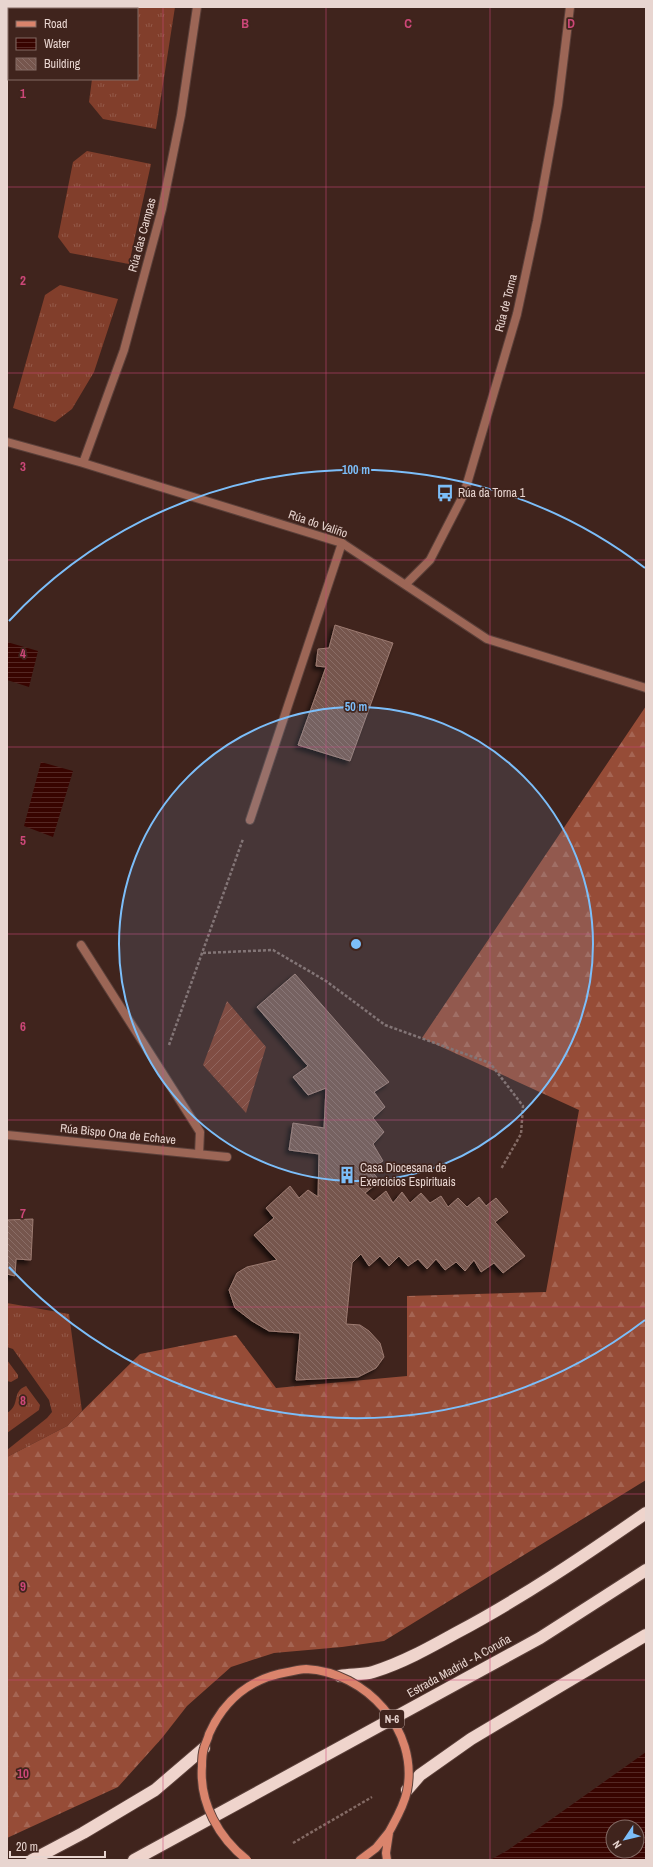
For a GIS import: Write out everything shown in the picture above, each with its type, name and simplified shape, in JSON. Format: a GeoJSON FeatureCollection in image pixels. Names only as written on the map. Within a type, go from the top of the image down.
{"type":"FeatureCollection","features":[{"type":"Feature","properties":{"kind":"highway"},"geometry":{"type":"LineString","coordinates":[[340,1676],[372,1672],[402,1661],[431,1646],[503,1607],[570,1566],[646,1513]]}},
{"type":"Feature","properties":{"kind":"highway","name":"Estrada Madrid - A Coruña"},"geometry":{"type":"LineString","coordinates":[[134,1860],[540,1638],[646,1570]]}},
{"type":"Feature","properties":{"kind":"highway"},"geometry":{"type":"LineString","coordinates":[[407,1790],[420,1776],[471,1739],[646,1636]]}},
{"type":"Feature","properties":{"kind":"highway"},"geometry":{"type":"LineString","coordinates":[[32,1860],[83,1833],[155,1790],[204,1748]]}},
{"type":"Feature","properties":{"kind":"main road"},"geometry":{"type":"LineString","coordinates":[[247,1860],[224,1837],[208,1810],[201,1779],[204,1748],[217,1716],[241,1691],[272,1674],[306,1669],[340,1676],[365,1689],[385,1708],[400,1732],[408,1763],[407,1790],[401,1810],[389,1832],[376,1848],[360,1860]]}},
{"type":"Feature","properties":{"kind":"main road"},"geometry":{"type":"LineString","coordinates":[[387,1860],[386,1853],[389,1832]]}},
{"type":"Feature","properties":{"kind":"street","name":"Rúa das Campas"},"geometry":{"type":"LineString","coordinates":[[83,463],[124,350],[162,209],[182,107],[197,7]]}},
{"type":"Feature","properties":{"kind":"street","name":"Rúa de Torna"},"geometry":{"type":"LineString","coordinates":[[406,584],[430,560],[464,494],[517,314],[537,221],[556,113],[570,7]]}},
{"type":"Feature","properties":{"kind":"street","name":"Rúa do Valiño"},"geometry":{"type":"LineString","coordinates":[[7,442],[83,463],[342,544],[406,584],[487,639],[646,688]]}},
{"type":"Feature","properties":{"kind":"street"},"geometry":{"type":"LineString","coordinates":[[250,820],[342,544]]}},
{"type":"Feature","properties":{"kind":"street"},"geometry":{"type":"LineString","coordinates":[[81,945],[200,1132],[199,1154]]}},
{"type":"Feature","properties":{"kind":"street","name":"Rúa Bispo Ona de Echave"},"geometry":{"type":"LineString","coordinates":[[7,1135],[227,1157]]}},
{"type":"Feature","properties":{"kind":"path"},"geometry":{"type":"LineString","coordinates":[[160,1070],[250,820]]}},
{"type":"Feature","properties":{"kind":"path"},"geometry":{"type":"LineString","coordinates":[[203,953],[273,950],[326,981],[385,1025],[490,1063],[523,1106],[521,1134],[501,1170]]}},
{"type":"Feature","properties":{"kind":"path"},"geometry":{"type":"LineString","coordinates":[[293,1843],[372,1796]]}},
{"type":"Feature","properties":{"kind":"green space"},"geometry":{"type":"Polygon","coordinates":[[[175,7],[156,129],[103,119],[89,102],[92,80],[138,80],[138,8],[108,8],[175,7]]]}},
{"type":"Feature","properties":{"kind":"green space"},"geometry":{"type":"Polygon","coordinates":[[[87,151],[151,164],[129,264],[70,253],[58,237],[73,162],[87,151]]]}},
{"type":"Feature","properties":{"kind":"green space"},"geometry":{"type":"Polygon","coordinates":[[[60,285],[118,299],[94,372],[72,409],[55,422],[13,408],[45,295],[60,285]]]}},
{"type":"Feature","properties":{"kind":"green space"},"geometry":{"type":"Polygon","coordinates":[[[646,706],[646,1480],[384,1641],[342,1647],[274,1653],[231,1667],[187,1706],[162,1738],[118,1787],[7,1838],[7,1457],[67,1426],[140,1354],[236,1335],[276,1388],[407,1376],[407,1296],[546,1292],[579,1110],[422,1038],[646,706]]]}},
{"type":"Feature","properties":{"kind":"green space"},"geometry":{"type":"Polygon","coordinates":[[[227,1001],[266,1047],[246,1113],[203,1065],[227,1001]]]}},
{"type":"Feature","properties":{"kind":"green space"},"geometry":{"type":"Polygon","coordinates":[[[7,1303],[69,1314],[82,1411],[67,1426],[7,1457],[7,1450],[47,1418],[52,1412],[49,1400],[13,1349],[7,1347],[7,1303]]]}},
{"type":"Feature","properties":{"kind":"green space"},"geometry":{"type":"Polygon","coordinates":[[[7,1360],[18,1375],[18,1378],[11,1382],[7,1381],[7,1360]]]}},
{"type":"Feature","properties":{"kind":"green space"},"geometry":{"type":"Polygon","coordinates":[[[26,1386],[40,1405],[39,1410],[7,1433],[7,1413],[14,1406],[17,1395],[21,1389],[26,1386]]]}},
{"type":"Feature","properties":{"kind":"water"},"geometry":{"type":"Polygon","coordinates":[[[7,642],[38,651],[29,687],[7,680],[7,642]]]}},
{"type":"Feature","properties":{"kind":"water"},"geometry":{"type":"Polygon","coordinates":[[[41,762],[73,771],[53,837],[24,826],[41,762]]]}},
{"type":"Feature","properties":{"kind":"water"},"geometry":{"type":"Polygon","coordinates":[[[646,1752],[646,1860],[490,1860],[508,1850],[646,1752]]]}},
{"type":"Feature","properties":{"kind":"building"},"geometry":{"type":"Polygon","coordinates":[[[335,625],[393,643],[350,761],[298,745],[326,667],[316,666],[318,649],[329,648],[335,625]]]}},
{"type":"Feature","properties":{"kind":"building","name":"Casa Diocesana de Exercicios Espirituais"},"geometry":{"type":"Polygon","coordinates":[[[295,974],[389,1082],[374,1092],[385,1107],[373,1118],[384,1132],[373,1144],[383,1161],[370,1169],[380,1181],[365,1193],[374,1201],[386,1191],[393,1203],[402,1192],[410,1203],[421,1193],[430,1203],[441,1196],[448,1207],[458,1198],[467,1207],[479,1197],[486,1206],[496,1198],[508,1212],[495,1222],[525,1256],[503,1273],[494,1263],[481,1272],[474,1260],[465,1271],[456,1262],[445,1270],[436,1259],[427,1269],[418,1259],[408,1266],[399,1256],[389,1266],[380,1256],[369,1266],[361,1254],[352,1263],[346,1324],[360,1325],[369,1331],[380,1343],[384,1357],[376,1368],[358,1377],[296,1380],[300,1333],[269,1331],[252,1321],[235,1308],[229,1290],[237,1273],[247,1267],[277,1260],[254,1235],[274,1218],[266,1208],[290,1186],[299,1198],[308,1190],[318,1197],[319,1154],[289,1150],[293,1123],[324,1128],[326,1088],[308,1095],[293,1077],[308,1066],[257,1007],[295,974]]]}},
{"type":"Feature","properties":{"kind":"building"},"geometry":{"type":"Polygon","coordinates":[[[33,1219],[31,1260],[16,1259],[15,1276],[7,1274],[7,1220],[33,1219]]]}},
{"type":"Feature","properties":{"kind":"place","name":"Rúa da Torna 1"},"geometry":{"type":"Point","coordinates":[445,493]}},
{"type":"Feature","properties":{"kind":"place","name":"Casa Diocesana de Exercicios Espirituais"},"geometry":{"type":"Point","coordinates":[347,1175]}}]}
